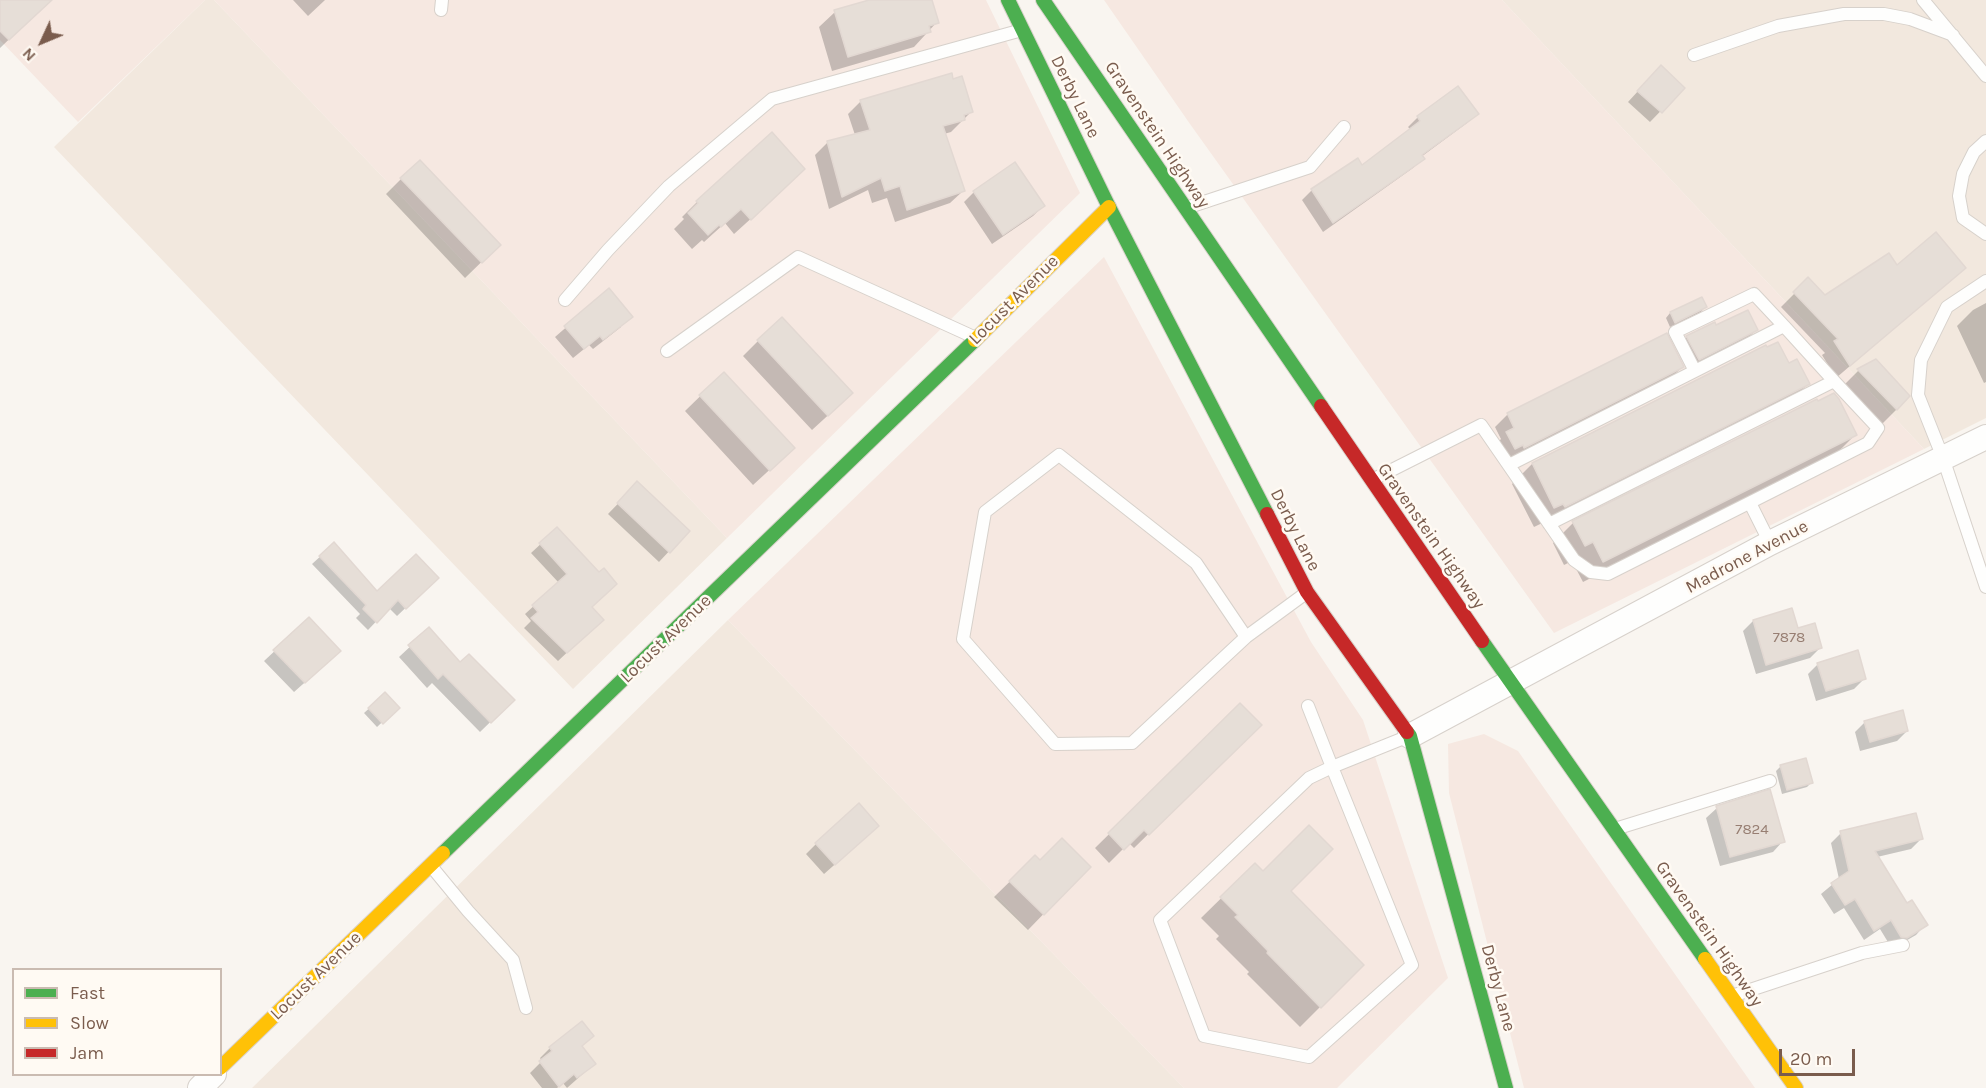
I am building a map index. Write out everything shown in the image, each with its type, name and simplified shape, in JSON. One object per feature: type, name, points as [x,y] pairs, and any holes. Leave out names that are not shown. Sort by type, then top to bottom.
[{"type":"street","name":"Derby Lane","points":[[1008,0],[1109,207],[1307,592],[1410,736],[1506,1088]]},
{"type":"street","name":"Gravenstein Highway","points":[[1043,0],[1511,683],[1796,1088]]},
{"type":"street","name":"Locust Avenue","points":[[222,1066],[977,338],[1109,207]]},
{"type":"street","name":"Madrone Avenue","points":[[1410,736],[1770,543],[1986,437]]},
{"type":"street","points":[[200,1088],[212,1076]]},
{"type":"lane","points":[[1923,0],[1986,76]]},
{"type":"lane","points":[[1694,55],[1778,26],[1844,14],[1884,14],[1910,19],[1953,35]]},
{"type":"lane","points":[[565,300],[608,250],[669,186],[772,99],[1023,30]]},
{"type":"lane","points":[[1185,208],[1310,167],[1344,127]]},
{"type":"lane","points":[[1986,141],[1974,152],[1963,174],[1959,196],[1963,218],[1986,234]]},
{"type":"lane","points":[[668,351],[798,257],[977,338]]},
{"type":"lane","points":[[1986,281],[1947,307],[1922,360],[1918,395],[1943,458],[1986,587]]},
{"type":"lane","points":[[1371,480],[1481,425],[1574,560],[1591,572],[1608,574],[1868,443],[1878,428],[1754,294],[1675,332],[1695,371]]},
{"type":"lane","points":[[1509,465],[1784,326]]},
{"type":"lane","points":[[1549,524],[1834,381]]},
{"type":"lane","points":[[1246,637],[1196,563],[1059,455],[985,512],[963,639],[1055,744],[1132,743],[1246,637],[1307,592]]},
{"type":"lane","points":[[1750,503],[1770,543]]},
{"type":"lane","points":[[1308,706],[1332,767],[1412,965],[1309,1057],[1204,1036],[1160,920],[1309,778],[1332,767],[1410,736]]},
{"type":"lane","points":[[1614,830],[1770,781]]},
{"type":"lane","points":[[431,866],[513,960],[526,1008]]},
{"type":"lane","points":[[1731,997],[1862,953],[1903,945]]},
{"type":"shaded area","points":[[0,0],[205,0],[78,122],[0,40]]},
{"type":"shaded area","points":[[205,0],[214,0],[727,538],[573,689],[54,147]]},
{"type":"shaded area","points":[[214,0],[986,0],[1080,193],[727,538]]},
{"type":"shaded area","points":[[1104,0],[1502,0],[1924,449],[1554,633]]},
{"type":"shaded area","points":[[1502,0],[1986,0],[1986,418],[1924,449]]},
{"type":"shaded area","points":[[1104,257],[1311,642],[1363,720],[1448,978],[1337,1088],[1184,1088],[728,620]]},
{"type":"shaded area","points":[[728,620],[1184,1088],[252,1088]]},
{"type":"shaded area","points":[[1484,734],[1518,751],[1755,1088],[1524,1088],[1449,793],[1448,744]]},
{"type":"building","points":[[0,0],[52,0],[9,40],[0,31]]},
{"type":"building","points":[[869,0],[932,0],[939,23],[929,26],[931,32],[848,57],[834,10]]},
{"type":"building","points":[[1661,65],[1685,88],[1662,113],[1637,91]]},
{"type":"building","points":[[952,73],[953,79],[962,76],[973,112],[964,115],[965,120],[943,126],[965,191],[907,210],[900,186],[885,191],[881,178],[842,197],[827,141],[870,130],[860,100]]},
{"type":"building","points":[[1458,86],[1479,114],[1422,155],[1425,159],[1333,223],[1311,189],[1358,158],[1362,165],[1420,121],[1417,116]]},
{"type":"building","points":[[772,132],[805,169],[751,220],[741,209],[708,235],[688,213],[698,203],[696,201]]},
{"type":"building","points":[[420,160],[501,245],[482,263],[400,178]]},
{"type":"building","points":[[1015,162],[1045,206],[1003,235],[973,191]]},
{"type":"building","points":[[1936,232],[1966,268],[1850,366],[1834,341],[1838,339],[1793,292],[1808,277],[1825,295],[1889,253],[1897,265]]},
{"type":"building","points":[[609,288],[633,317],[603,340],[600,336],[584,349],[564,326]]},
{"type":"building","points":[[1702,297],[1707,307],[1675,323],[1670,312]]},
{"type":"building","points":[[1748,310],[1758,330],[1699,360],[1686,336]]},
{"type":"building","points":[[782,317],[853,393],[828,416],[757,340]]},
{"type":"building","points":[[1667,333],[1684,367],[1524,448],[1523,445],[1515,449],[1506,432],[1514,428],[1507,413]]},
{"type":"building","points":[[1778,342],[1789,363],[1797,359],[1810,384],[1565,507],[1563,504],[1554,508],[1532,463],[1766,345],[1767,347]]},
{"type":"building","points":[[1876,359],[1910,396],[1897,410],[1857,369]]},
{"type":"building","points":[[724,372],[795,448],[770,471],[699,395]]},
{"type":"building","points":[[1834,393],[1857,435],[1603,562],[1593,542],[1585,546],[1572,521],[1817,399],[1818,401]]},
{"type":"building","points":[[637,481],[690,531],[670,553],[617,503]]},
{"type":"building","points":[[557,527],[599,572],[604,568],[617,584],[592,607],[604,620],[567,653],[531,618],[538,612],[532,605],[567,574],[539,543]]},
{"type":"building","points":[[334,542],[377,591],[416,554],[439,578],[406,609],[398,600],[377,623],[363,609],[366,605],[319,556]]},
{"type":"building","points":[[1792,608],[1798,628],[1815,623],[1822,648],[1766,665],[1753,620]]},
{"type":"building","points":[[309,617],[341,651],[305,683],[273,650]]},
{"type":"building","points":[[429,627],[460,662],[469,654],[515,700],[491,723],[443,674],[438,679],[408,645]]},
{"type":"building","points":[[1858,650],[1866,679],[1826,691],[1817,663]]},
{"type":"building","points":[[385,692],[400,708],[383,724],[368,708]]},
{"type":"building","points":[[1240,703],[1262,725],[1149,835],[1144,830],[1124,850],[1108,833]]},
{"type":"building","points":[[1903,710],[1908,731],[1870,742],[1864,721]]},
{"type":"building","points":[[1806,758],[1813,783],[1787,790],[1780,765]]},
{"type":"building","points":[[1770,789],[1785,842],[1730,857],[1716,806]]},
{"type":"building","points":[[859,803],[879,826],[835,865],[815,843]]},
{"type":"building","points":[[1916,813],[1923,839],[1875,851],[1907,903],[1912,900],[1928,925],[1907,938],[1901,937],[1891,920],[1874,931],[1855,899],[1845,905],[1831,883],[1849,871],[1840,831]]},
{"type":"building","points":[[1309,825],[1333,849],[1291,891],[1364,965],[1321,1008],[1267,953],[1268,951],[1235,917],[1238,915],[1220,897],[1255,863],[1263,871]]},
{"type":"building","points":[[1062,838],[1091,867],[1044,915],[1009,881],[1035,855],[1040,860]]},
{"type":"building","points":[[582,1021],[594,1036],[582,1046],[596,1064],[577,1078],[574,1074],[559,1087],[539,1061],[552,1051],[549,1047]]},
{"type":"traffic: fast","points":[[1008,0],[1109,207],[1267,514]]},
{"type":"traffic: fast","points":[[1043,0],[1321,406]]},
{"type":"traffic: fast","points":[[443,853],[975,340]]},
{"type":"traffic: fast","points":[[1482,641],[1705,959]]},
{"type":"traffic: fast","points":[[1407,732],[1410,736],[1506,1088]]},
{"type":"traffic: slow","points":[[975,340],[1109,207]]},
{"type":"traffic: slow","points":[[222,1066],[443,853]]},
{"type":"traffic: slow","points":[[1705,959],[1796,1088]]},
{"type":"traffic: jam","points":[[1321,406],[1482,641]]},
{"type":"traffic: jam","points":[[1267,514],[1307,592],[1407,732]]}]
